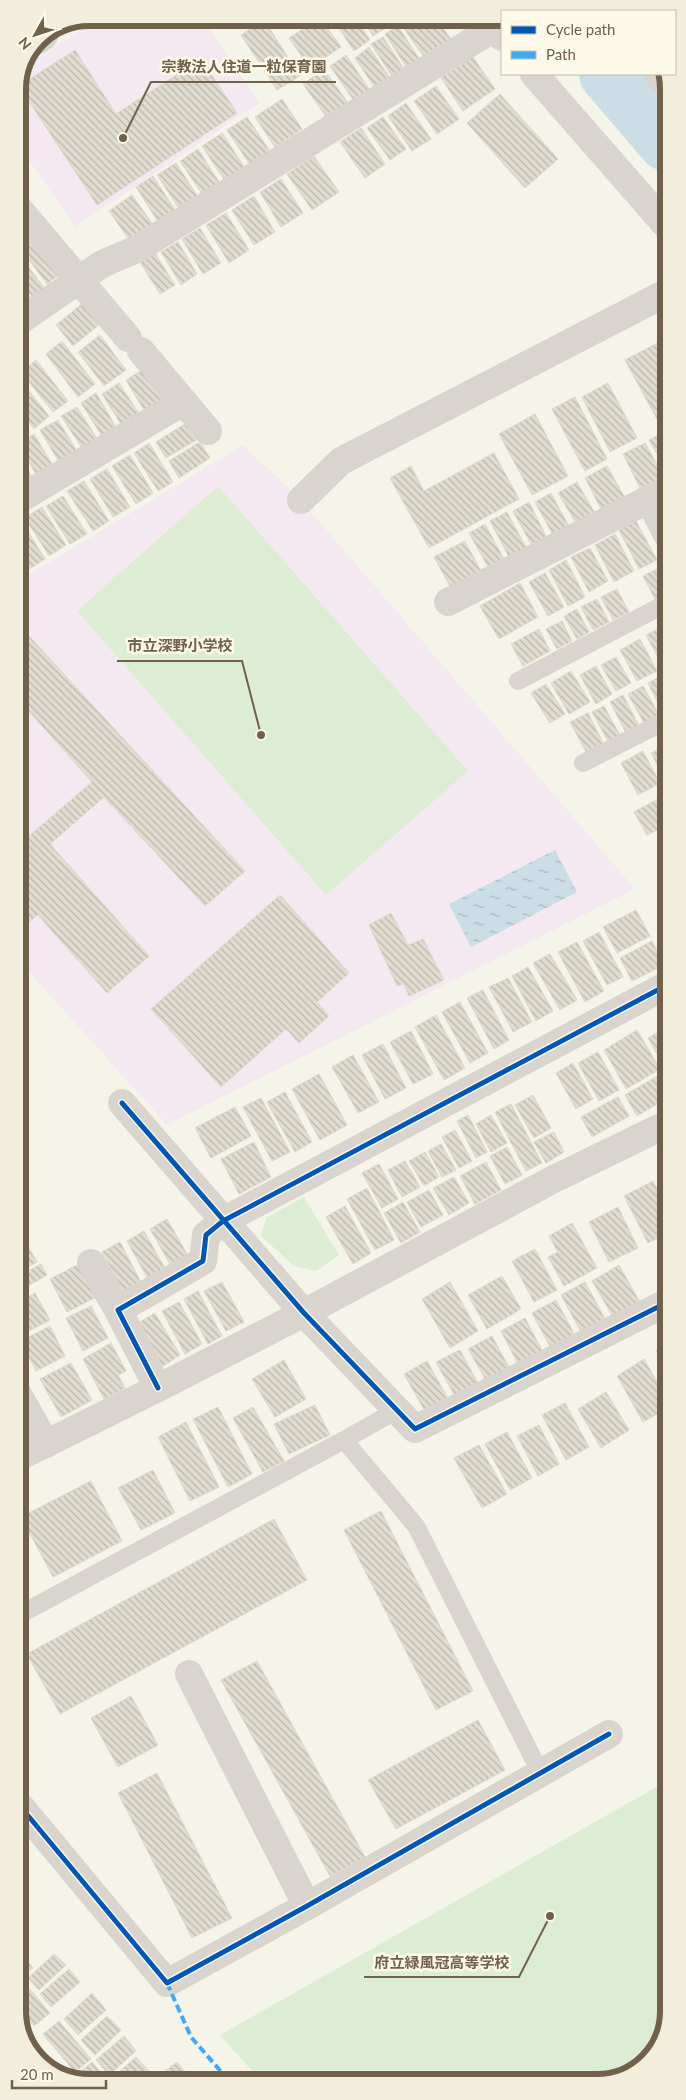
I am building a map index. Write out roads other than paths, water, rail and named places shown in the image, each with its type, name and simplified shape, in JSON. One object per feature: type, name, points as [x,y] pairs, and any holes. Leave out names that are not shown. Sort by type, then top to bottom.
[{"type":"street","points":[[26,317],[102,264],[137,249],[494,28]]},
{"type":"street","points":[[535,75],[660,218]]},
{"type":"street","points":[[26,217],[208,432]]},
{"type":"street","points":[[301,500],[342,461],[660,296]]},
{"type":"street","points":[[26,495],[183,402]]},
{"type":"street","points":[[448,602],[655,496]]},
{"type":"street","points":[[118,1310],[203,1261],[206,1235],[223,1221],[660,989]]},
{"type":"street","points":[[122,1103],[304,1312],[414,1429],[660,1306]]},
{"type":"street","points":[[26,1454],[158,1388],[552,1180],[660,1127]]},
{"type":"street","points":[[91,1263],[118,1310],[158,1388]]},
{"type":"street","points":[[26,1408],[46,1444]]},
{"type":"street","points":[[189,1674],[307,1906]]},
{"type":"street","points":[[26,1813],[167,1982],[307,1906],[609,1734]]},
{"type":"lane","points":[[655,496],[660,516]]},
{"type":"lane","points":[[518,681],[660,607]]},
{"type":"lane","points":[[583,763],[660,724]]},
{"type":"lane","points":[[26,1611],[397,1410]]},
{"type":"lane","points":[[344,1440],[416,1526],[540,1772]]},
{"type":"water","points":[[555,850],[577,892],[471,947],[449,904]]},
{"type":"waterway","points":[[608,75],[660,136]]},
{"type":"place","name":"宗教法人住道一粒保育園","points":[[123,138]]},
{"type":"place","name":"市立深野小学校","points":[[261,735]]},
{"type":"place","name":"府立緑風冠高等学校","points":[[550,1916]]}]
